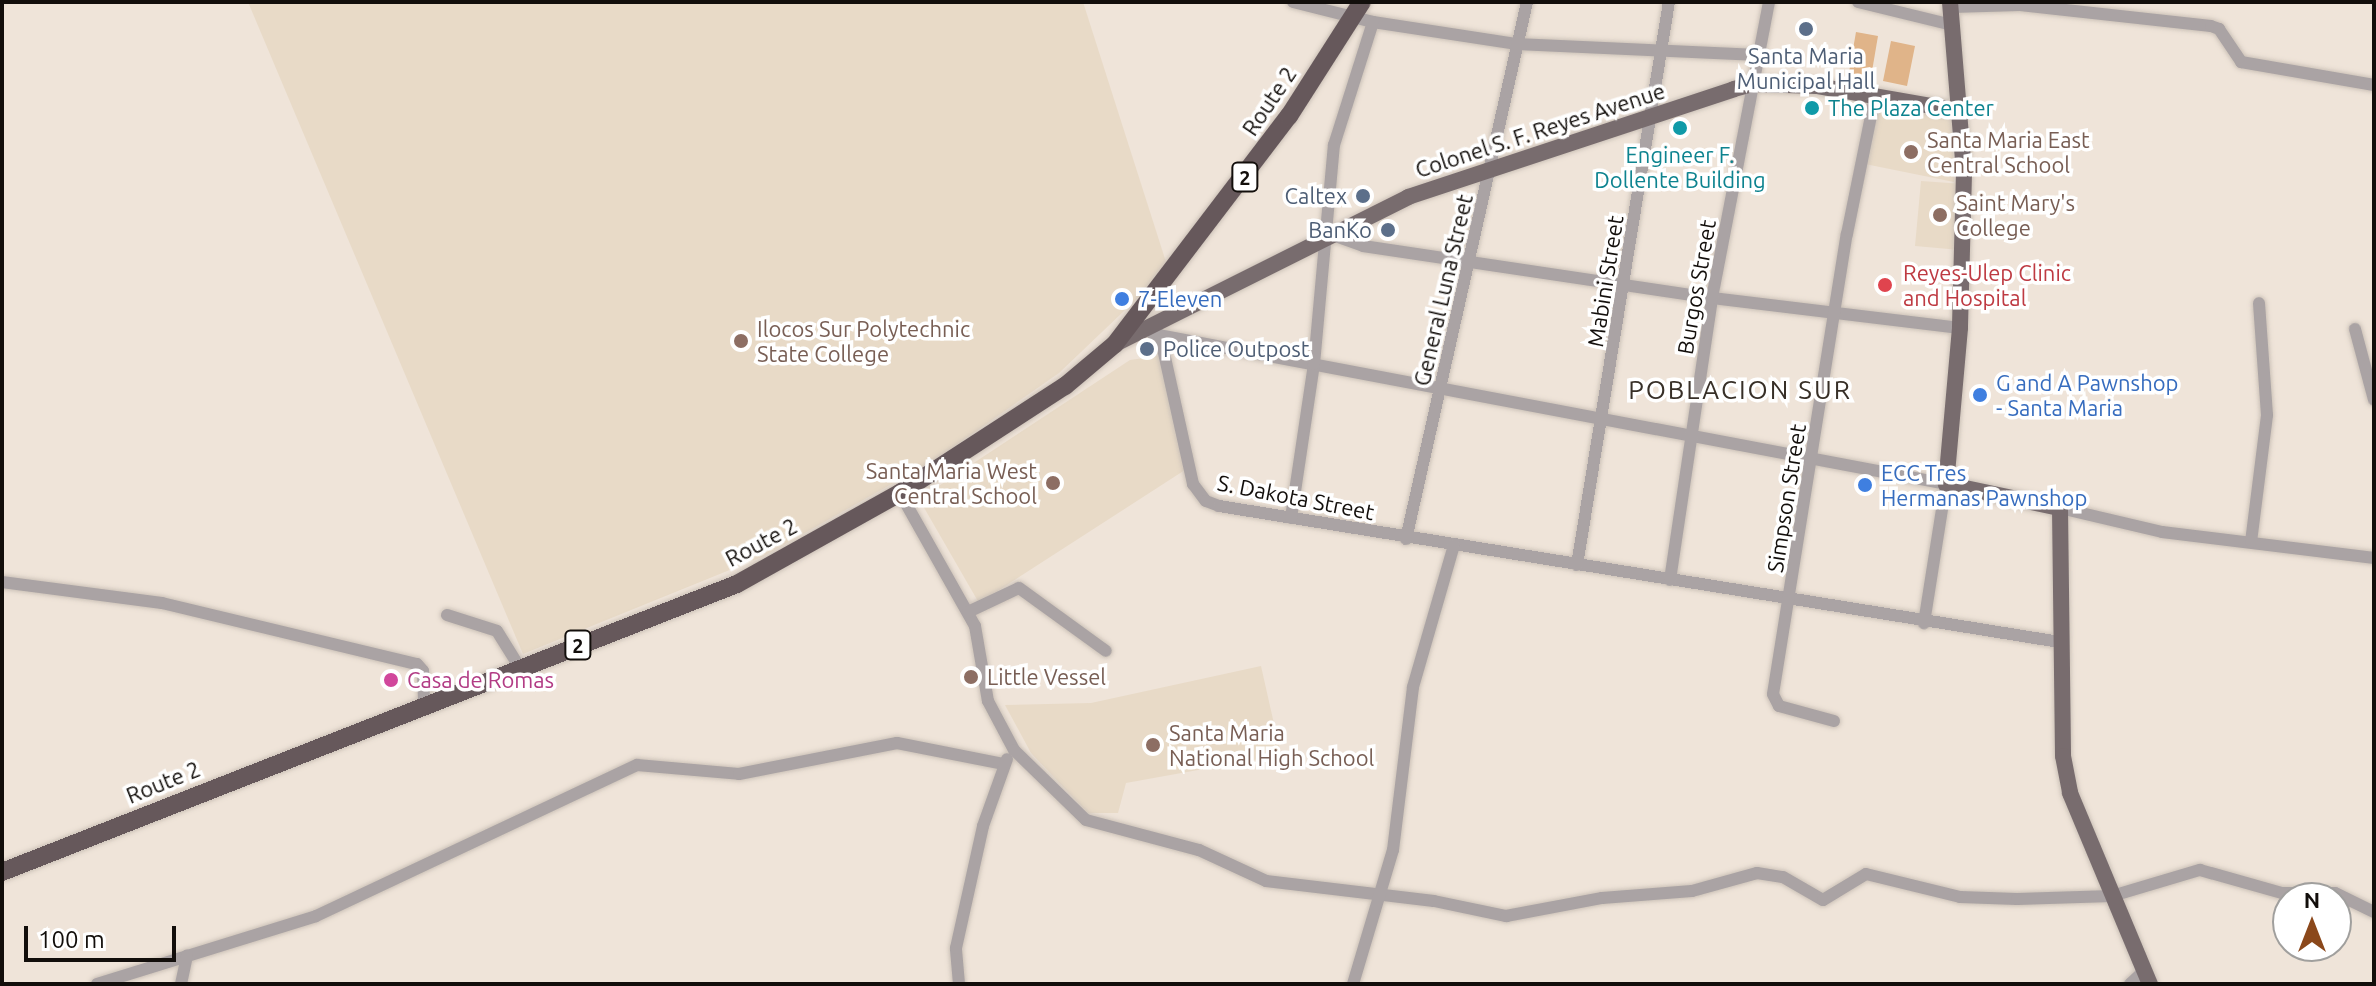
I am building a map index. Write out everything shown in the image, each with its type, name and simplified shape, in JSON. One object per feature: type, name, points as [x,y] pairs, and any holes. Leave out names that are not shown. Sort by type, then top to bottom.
[{"type":"highway","name":"Route 2","points":[[2,872],[737,584],[900,493],[1065,386],[1115,344],[1213,221],[1358,8]]},
{"type":"main road","points":[[1950,4],[1964,173],[1960,328],[1946,484],[2060,508],[2060,727],[2070,793],[2147,977]]},
{"type":"main road","name":"Colonel S. F. Reyes Avenue","points":[[1115,344],[1408,197],[1493,165],[1753,84],[1817,86],[1960,111]]},
{"type":"street","points":[[1293,2],[1358,8],[1373,22],[1517,44],[1758,55]]},
{"type":"street","name":"General Luna Street","points":[[1406,539],[1472,260],[1527,2]]},
{"type":"street","name":"Mabini Street","points":[[1577,565],[1625,282],[1658,52],[1669,2]]},
{"type":"street","name":"Burgos Street","points":[[1670,580],[1712,298],[1769,2]]},
{"type":"street","points":[[1858,2],[1952,25]]},
{"type":"street","points":[[1950,4],[2020,5],[2211,26],[2219,29],[2241,62],[2374,85]]},
{"type":"street","points":[[1291,518],[1330,236],[1334,145],[1373,22]]},
{"type":"street","name":"Simpson Street","points":[[1834,721],[1774,702],[1835,313],[1875,96]]},
{"type":"street","points":[[1330,236],[1363,246],[1625,282],[1712,298],[1960,328]]},
{"type":"street","points":[[2251,542],[2267,415],[2259,303]]},
{"type":"street","points":[[2355,329],[2374,400]]},
{"type":"street","points":[[1142,332],[1692,439],[1946,484],[1924,623]]},
{"type":"street","name":"S. Dakota Street","points":[[1160,335],[1199,495],[1219,506],[1924,623],[2060,642]]},
{"type":"street","points":[[900,493],[968,612],[988,701],[1014,750],[1086,820],[1199,850],[1266,881],[1506,916],[1602,898],[1692,891],[1757,873],[1783,877],[1823,900],[1857,877],[1873,874],[1973,898],[2112,896],[2200,870],[2282,893],[2335,893],[2374,912]]},
{"type":"street","points":[[2060,508],[2123,525],[2374,558]]},
{"type":"street","points":[[1353,984],[1393,850],[1413,687],[1454,545]]},
{"type":"street","points":[[2,582],[162,603],[417,664],[423,671],[424,705]]},
{"type":"street","points":[[968,612],[1019,588],[1106,651]]},
{"type":"street","points":[[447,615],[497,631],[520,668]]},
{"type":"street","points":[[97,984],[316,916],[637,765],[739,774],[897,743],[1003,764]]},
{"type":"street","points":[[959,984],[956,948],[1003,764],[1014,750]]},
{"type":"street","points":[[181,984],[187,956]]},
{"type":"street","points":[[2130,984],[2147,977]]},
{"type":"shaded area","name":"Ilocos Sur Polytechnic State College","points":[[248,2],[1083,2],[1166,262],[1146,290],[1059,373],[936,459],[764,556],[523,654]]},
{"type":"shaded area","points":[[1856,32],[1878,36],[1870,83],[1848,78]]},
{"type":"shaded area","points":[[1891,41],[1915,46],[1907,86],[1883,81]]},
{"type":"shaded area","name":"Santa Maria East Central School","points":[[1879,105],[1952,118],[1954,182],[1865,164]]},
{"type":"shaded area","name":"Saint Mary's College","points":[[1921,181],[1963,184],[1960,250],[1915,246]]},
{"type":"shaded area","name":"Santa Maria West Central School","points":[[1165,355],[1188,468],[979,603],[919,499],[1130,360]]},
{"type":"shaded area","name":"Santa Maria National High School","points":[[1261,666],[1281,755],[1126,783],[1118,813],[1088,813],[1031,753],[1005,705],[1091,703]]},
{"type":"place","name":"Santa Maria Municipal Hall","points":[[1806,29]]},
{"type":"place","name":"The Plaza Center","points":[[1812,108]]},
{"type":"place","name":"Engineer F. Dollente Building","points":[[1680,128]]},
{"type":"place","name":"Santa Maria East Central School","points":[[1911,152]]},
{"type":"place","name":"Caltex","points":[[1363,196]]},
{"type":"place","name":"Saint Mary's College","points":[[1940,215]]},
{"type":"place","name":"BanKo","points":[[1388,230]]},
{"type":"place","name":"Reyes-Ulep Clinic and Hospital","points":[[1885,285]]},
{"type":"place","name":"7-Eleven","points":[[1122,299]]},
{"type":"place","name":"Ilocos Sur Polytechnic State College","points":[[741,341]]},
{"type":"place","name":"Police Outpost","points":[[1147,349]]},
{"type":"place","name":"G and A Pawnshop - Santa Maria","points":[[1980,395]]},
{"type":"place","name":"Santa Maria West Central School","points":[[1053,483]]},
{"type":"place","name":"ECC Tres Hermanas Pawnshop","points":[[1865,485]]},
{"type":"place","name":"Little Vessel","points":[[971,677]]},
{"type":"place","name":"Casa de Romas","points":[[391,680]]},
{"type":"place","name":"Santa Maria National High School","points":[[1153,745]]},
{"type":"district","name":"POBLACION SUR","points":[[1740,390]]}]
